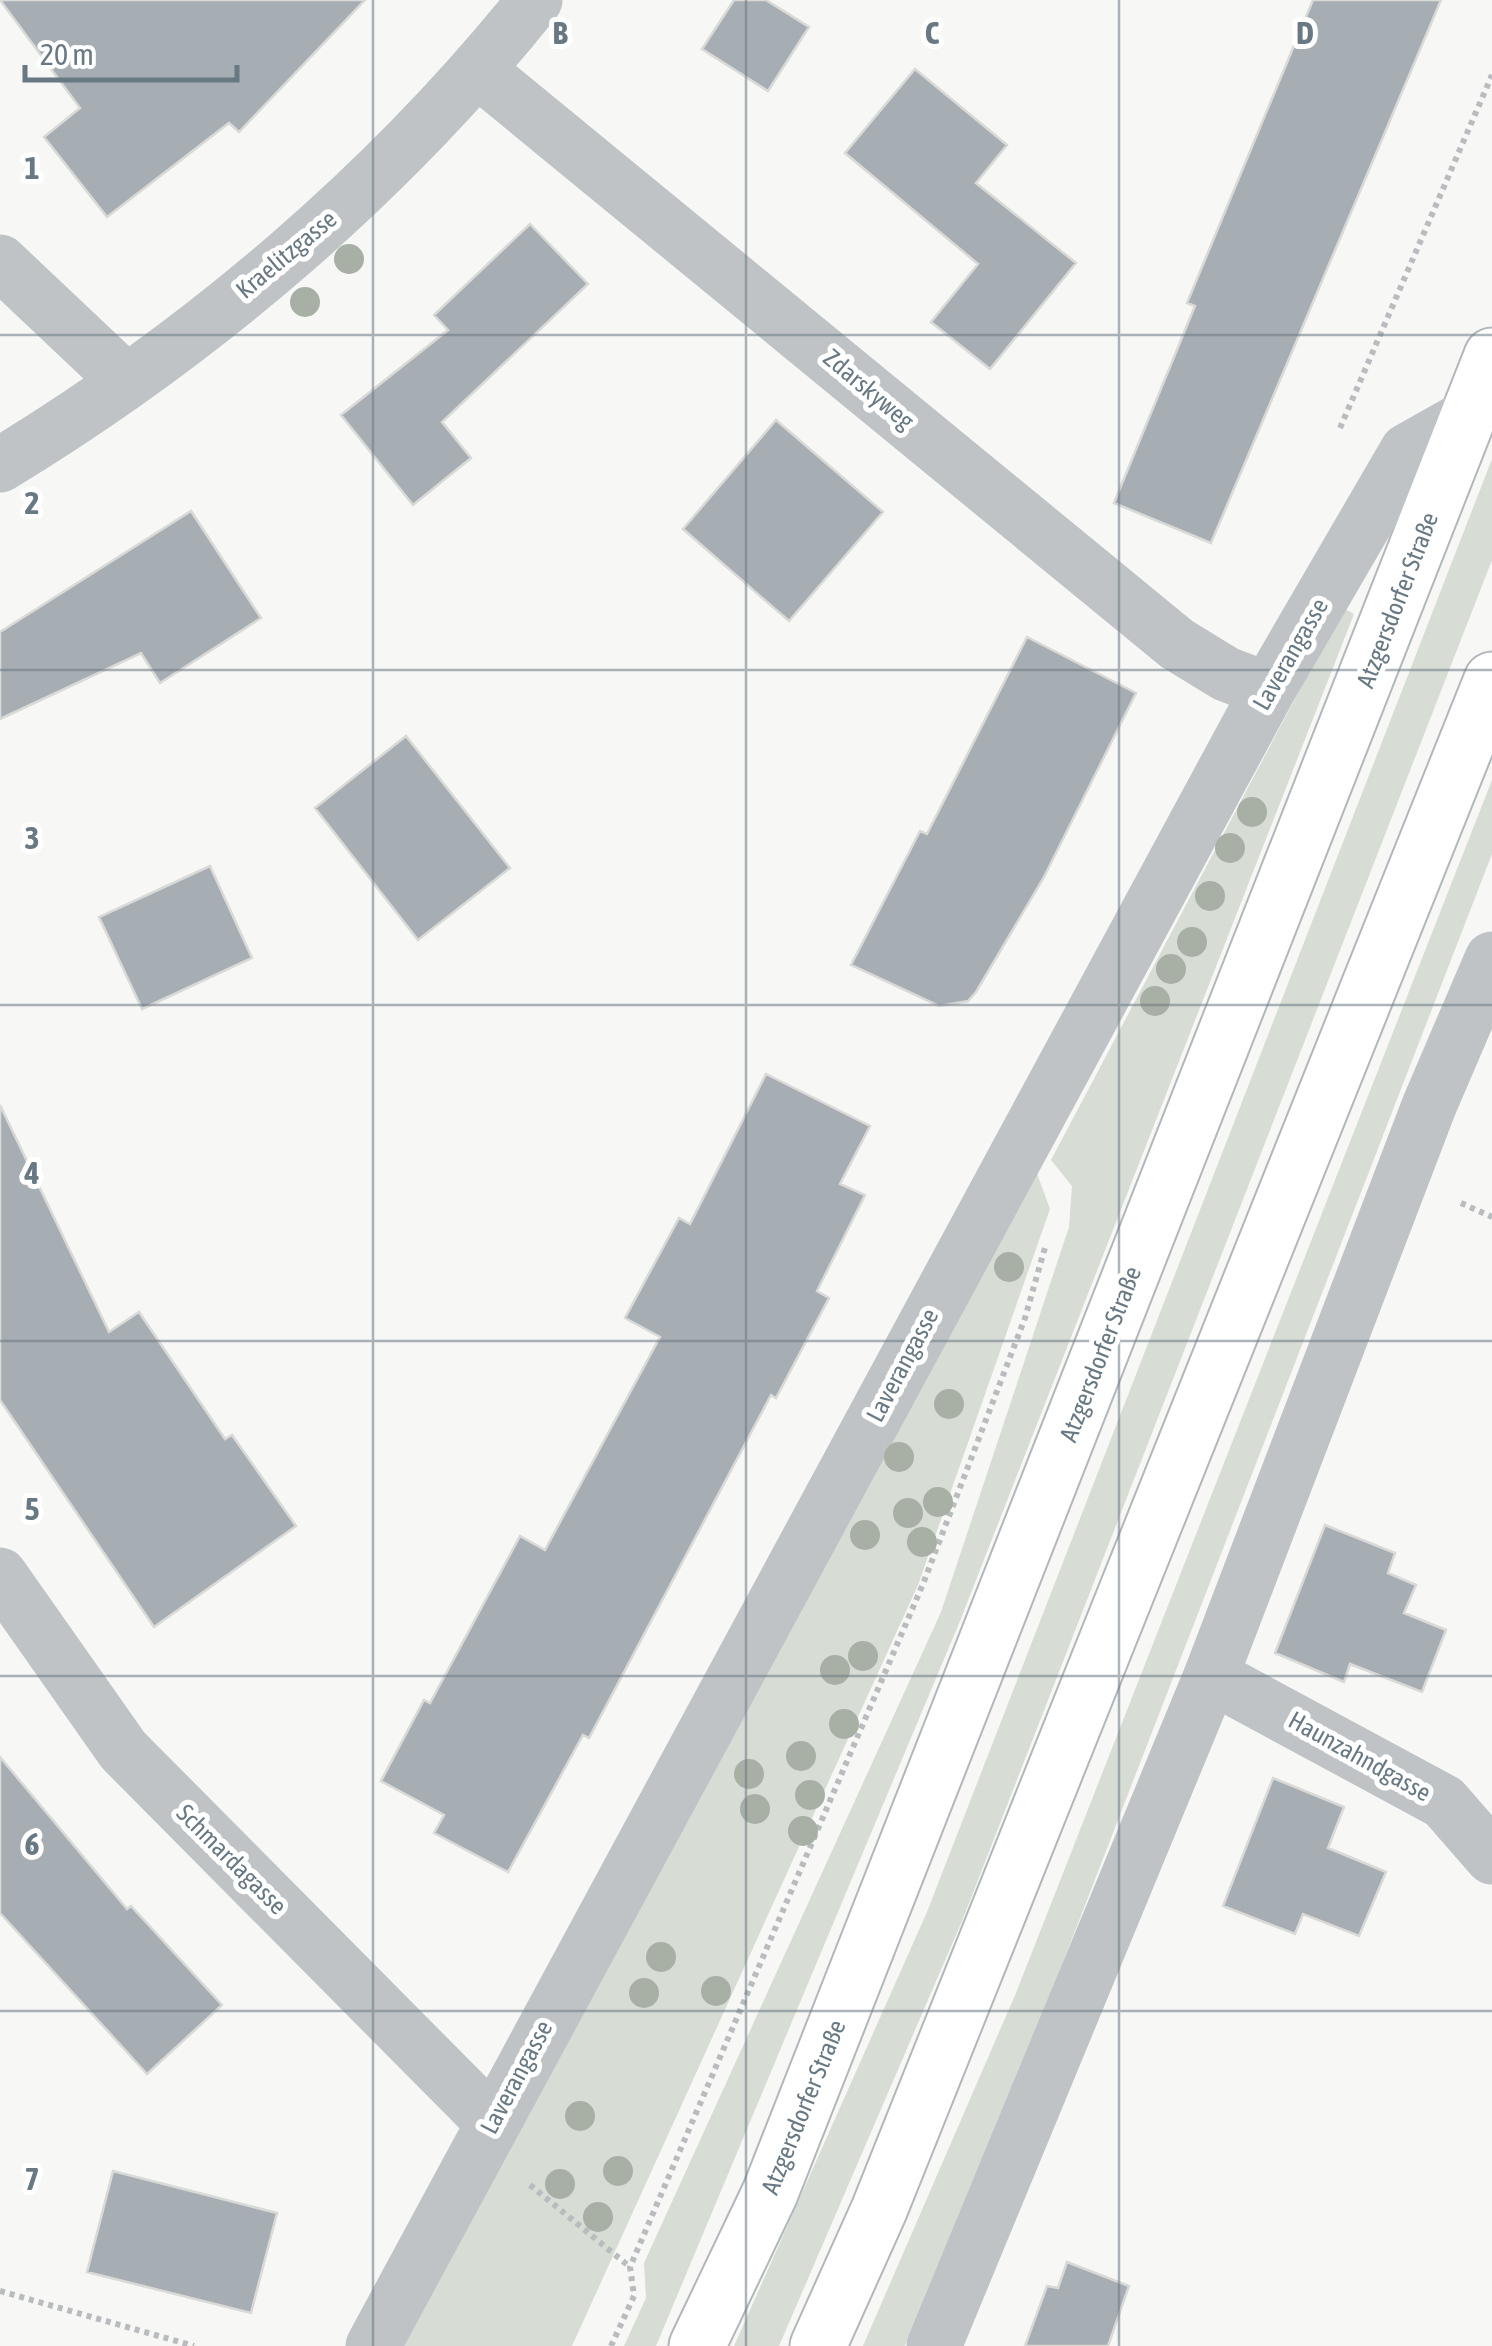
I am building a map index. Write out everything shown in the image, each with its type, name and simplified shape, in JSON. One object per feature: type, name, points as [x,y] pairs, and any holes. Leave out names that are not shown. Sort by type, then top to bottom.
[{"type":"main road","name":"Atzgersdorfer Straße","points":[[697,2346],[770,2192],[1492,356]]},
{"type":"main road","points":[[818,2346],[886,2192],[1492,680]]},
{"type":"street","name":"Kraelitzgasse","points":[[0,466],[210,317],[367,186],[479,70],[536,0]]},
{"type":"street","name":"Zdarskyweg","points":[[479,70],[1177,644],[1226,674],[1268,690]]},
{"type":"street","points":[[0,262],[125,380]]},
{"type":"street","name":"Laverangasse","points":[[373,2346],[1268,690],[1407,451],[1469,416]]},
{"type":"street","points":[[934,2346],[1212,1676],[1416,1141],[1492,959]]},
{"type":"street","name":"Schmardagasse","points":[[0,1575],[123,1750],[486,2132]]},
{"type":"street","name":"Haunzahndgasse","points":[[1212,1676],[1444,1802],[1492,1857]]},
{"type":"path","points":[[1336,439],[1492,75]]},
{"type":"path","points":[[611,2346],[634,2296],[630,2267],[922,1584],[1025,1318],[1050,1232]]},
{"type":"path","points":[[486,2132],[630,2267]]},
{"type":"path","points":[[0,2291],[194,2346]]},
{"type":"shaded area","points":[[1492,459],[1492,560],[962,1921],[779,2346],[734,2346],[927,1912]]},
{"type":"shaded area","points":[[1343,608],[1354,614],[960,1621],[656,2346],[624,2346],[646,2298],[644,2263],[941,1612],[1069,1227],[1072,1186],[1051,1160]]},
{"type":"shaded area","points":[[1492,780],[1492,854],[1046,2006],[905,2346],[863,2346],[1016,1993]]},
{"type":"shaded area","points":[[1028,1149],[1050,1209],[918,1585],[572,2346],[387,2346]]},
{"type":"building","points":[[0,0],[365,0],[239,132],[229,123],[107,217],[44,137],[80,108]]},
{"type":"building","points":[[734,0],[766,0],[809,27],[768,91],[702,49]]},
{"type":"building","points":[[1313,0],[1441,0],[1211,543],[1114,503],[1195,306],[1187,303]]},
{"type":"building","points":[[915,69],[1007,145],[976,183],[1076,263],[990,369],[931,322],[978,264],[845,153]]},
{"type":"building","points":[[530,224],[588,284],[442,422],[471,458],[413,505],[341,415],[448,330],[434,315]]},
{"type":"building","points":[[776,420],[883,512],[789,621],[683,529]]},
{"type":"building","points":[[191,511],[261,618],[160,683],[141,653],[0,719],[0,632]]},
{"type":"building","points":[[1027,637],[1136,693],[1044,877],[976,992],[968,1001],[939,1006],[851,965],[920,831],[927,834]]},
{"type":"building","points":[[406,736],[510,868],[418,940],[315,808]]},
{"type":"building","points":[[210,866],[252,958],[142,1009],[99,917]]},
{"type":"building","points":[[766,1074],[870,1126],[840,1184],[865,1195],[817,1291],[829,1298],[776,1398],[771,1395],[589,1738],[583,1735],[508,1872],[434,1833],[444,1815],[381,1781],[424,1700],[430,1703],[520,1536],[545,1550],[660,1337],[625,1318],[679,1218],[690,1224]]},
{"type":"building","points":[[0,1105],[109,1332],[139,1312],[225,1439],[232,1435],[296,1526],[154,1627],[0,1400]]},
{"type":"building","points":[[1325,1525],[1395,1553],[1388,1573],[1416,1585],[1404,1613],[1446,1630],[1422,1692],[1350,1664],[1344,1682],[1275,1653]]},
{"type":"building","points":[[0,1757],[127,1909],[131,1906],[222,2005],[147,2074],[0,1913]]},
{"type":"building","points":[[1273,1778],[1344,1807],[1328,1848],[1386,1872],[1359,1936],[1303,1914],[1295,1934],[1223,1906]]},
{"type":"building","points":[[113,2171],[277,2213],[251,2313],[87,2272]]},
{"type":"building","points":[[1067,2262],[1129,2286],[1108,2346],[1025,2346],[1047,2286],[1058,2288]]}]
